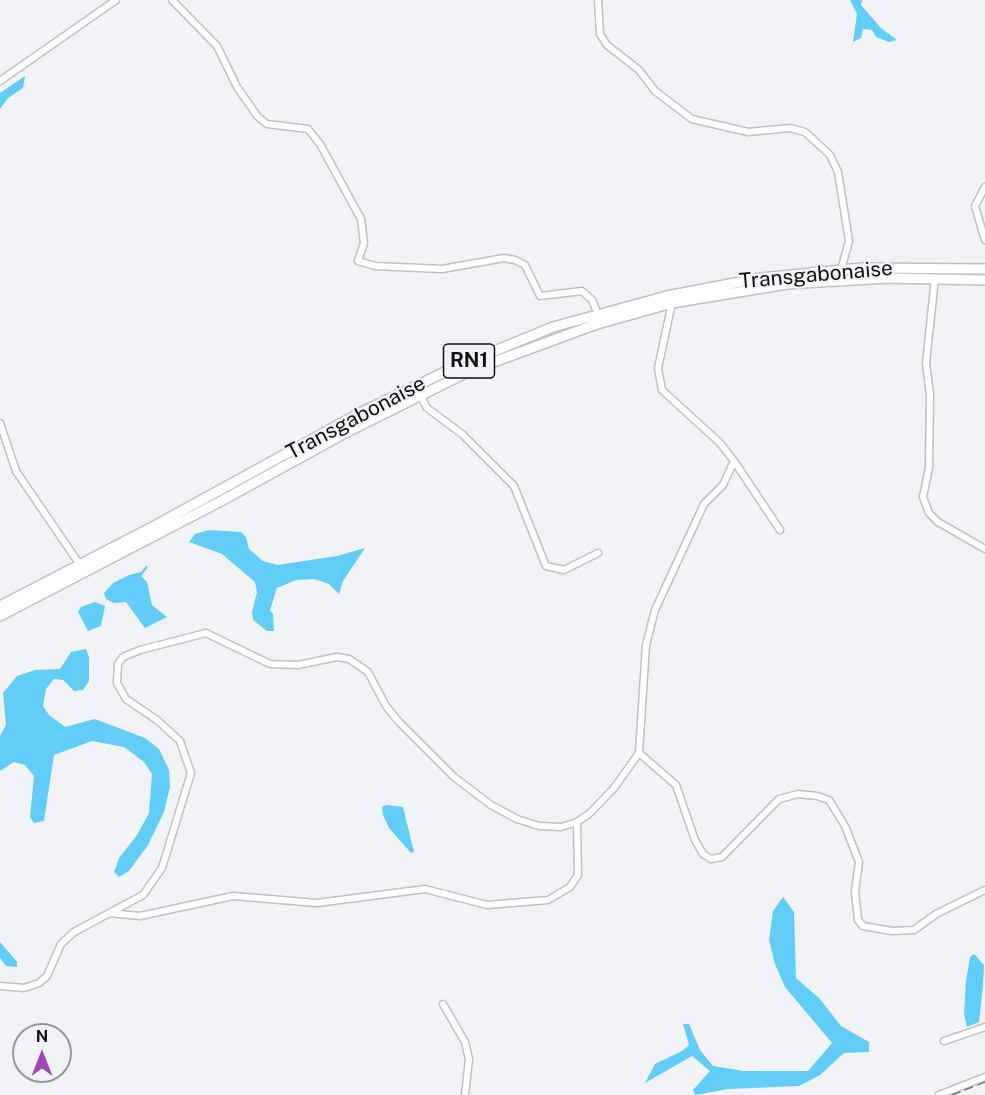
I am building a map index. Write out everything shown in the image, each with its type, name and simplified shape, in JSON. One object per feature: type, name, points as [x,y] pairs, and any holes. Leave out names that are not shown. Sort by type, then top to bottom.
[{"type":"highway","name":"Transgabonaise","points":[[0,616],[360,413],[516,341],[598,314],[707,287],[841,270],[985,269]]},
{"type":"highway","name":"Transgabonaise","points":[[0,606],[83,569],[420,395],[472,370],[539,344],[672,303],[788,284],[887,278],[985,280]]},
{"type":"street","points":[[101,0],[106,7]]},
{"type":"street","points":[[0,81],[116,0]]},
{"type":"street","points":[[172,0],[217,46],[237,87],[258,117],[267,124],[308,129],[320,144],[361,219],[364,243],[358,261],[375,266],[442,269],[504,258],[515,260],[525,265],[540,296],[547,297],[582,291],[592,300],[598,314]]},
{"type":"street","points":[[598,0],[600,34],[607,45],[639,70],[655,91],[692,119],[748,132],[790,128],[805,132],[830,155],[838,172],[849,242],[841,270]]},
{"type":"street","points":[[985,187],[975,206],[985,240]]},
{"type":"street","points":[[935,278],[926,363],[930,395],[929,468],[923,497],[929,513],[938,522],[985,549]]},
{"type":"street","points":[[672,303],[658,368],[662,390],[720,443],[734,460],[780,530]]},
{"type":"street","points":[[420,395],[427,408],[462,435],[514,486],[546,566],[564,570],[598,553]]},
{"type":"street","points":[[0,423],[16,471],[83,569]]},
{"type":"street","points":[[0,986],[24,988],[39,983],[47,976],[61,944],[74,932],[142,895],[162,868],[191,773],[180,741],[157,720],[126,699],[117,683],[118,664],[123,657],[140,650],[206,633],[270,664],[298,665],[337,657],[349,659],[368,672],[386,706],[406,730],[453,777],[491,805],[517,819],[539,826],[561,827],[577,822],[614,788],[639,753],[646,645],[655,610],[704,504],[723,485],[734,460]]},
{"type":"street","points":[[639,753],[676,785],[695,840],[703,854],[711,859],[722,857],[779,799],[798,794],[828,800],[845,826],[859,862],[855,891],[858,920],[863,926],[891,931],[914,930],[936,914],[985,890]]},
{"type":"street","points":[[109,913],[140,916],[233,896],[317,903],[426,889],[487,905],[548,900],[570,887],[578,875],[577,822]]},
{"type":"street","points":[[443,1004],[465,1042],[469,1059],[465,1095]]},
{"type":"street","points":[[944,1041],[985,1027]]},
{"type":"street","points":[[939,1095],[985,1077]]},
{"type":"water","points":[[850,0],[862,0],[861,5],[881,28],[897,40],[889,42],[876,37],[872,30],[863,29],[861,38],[853,42],[857,14]]},
{"type":"water","points":[[25,76],[23,88],[8,98],[0,109],[0,93]]},
{"type":"water","points":[[209,530],[241,532],[246,537],[249,549],[263,561],[278,565],[337,556],[365,548],[343,581],[339,594],[329,584],[314,579],[296,580],[277,588],[270,610],[273,614],[274,631],[267,631],[253,620],[252,612],[257,592],[255,582],[222,554],[189,542],[195,534]]},
{"type":"water","points":[[146,566],[148,567],[141,576],[147,582],[152,605],[167,617],[145,628],[126,602],[114,603],[106,599],[104,593],[113,583],[141,572]]},
{"type":"water","points":[[95,602],[105,606],[101,626],[88,631],[78,612],[81,607]]},
{"type":"water","points":[[86,649],[89,657],[89,681],[83,690],[74,691],[63,680],[54,679],[46,689],[43,706],[49,715],[65,727],[95,719],[145,738],[159,749],[169,770],[170,787],[164,812],[148,845],[129,871],[119,877],[114,872],[119,858],[137,835],[149,813],[152,774],[144,762],[124,747],[92,741],[54,755],[44,821],[34,823],[30,817],[34,776],[25,765],[14,762],[0,771],[0,736],[6,725],[3,693],[17,676],[35,670],[60,669],[71,652]]},
{"type":"water","points":[[386,805],[403,807],[414,852],[411,853],[389,828],[383,815],[382,807]]},
{"type":"water","points":[[783,897],[794,912],[796,978],[820,999],[841,1026],[869,1042],[869,1052],[844,1053],[820,1075],[799,1086],[729,1089],[695,1095],[693,1090],[710,1071],[692,1056],[645,1083],[655,1064],[682,1051],[689,1045],[683,1024],[689,1024],[700,1050],[713,1066],[744,1071],[808,1071],[832,1043],[785,987],[775,964],[769,940],[773,911]]},
{"type":"water","points":[[0,942],[17,962],[17,967],[6,966],[0,958]]},
{"type":"water","points":[[974,954],[984,965],[983,986],[979,1022],[967,1027],[964,1014],[966,981],[970,957]]},
{"type":"railway","points":[[952,1095],[985,1082]]}]
